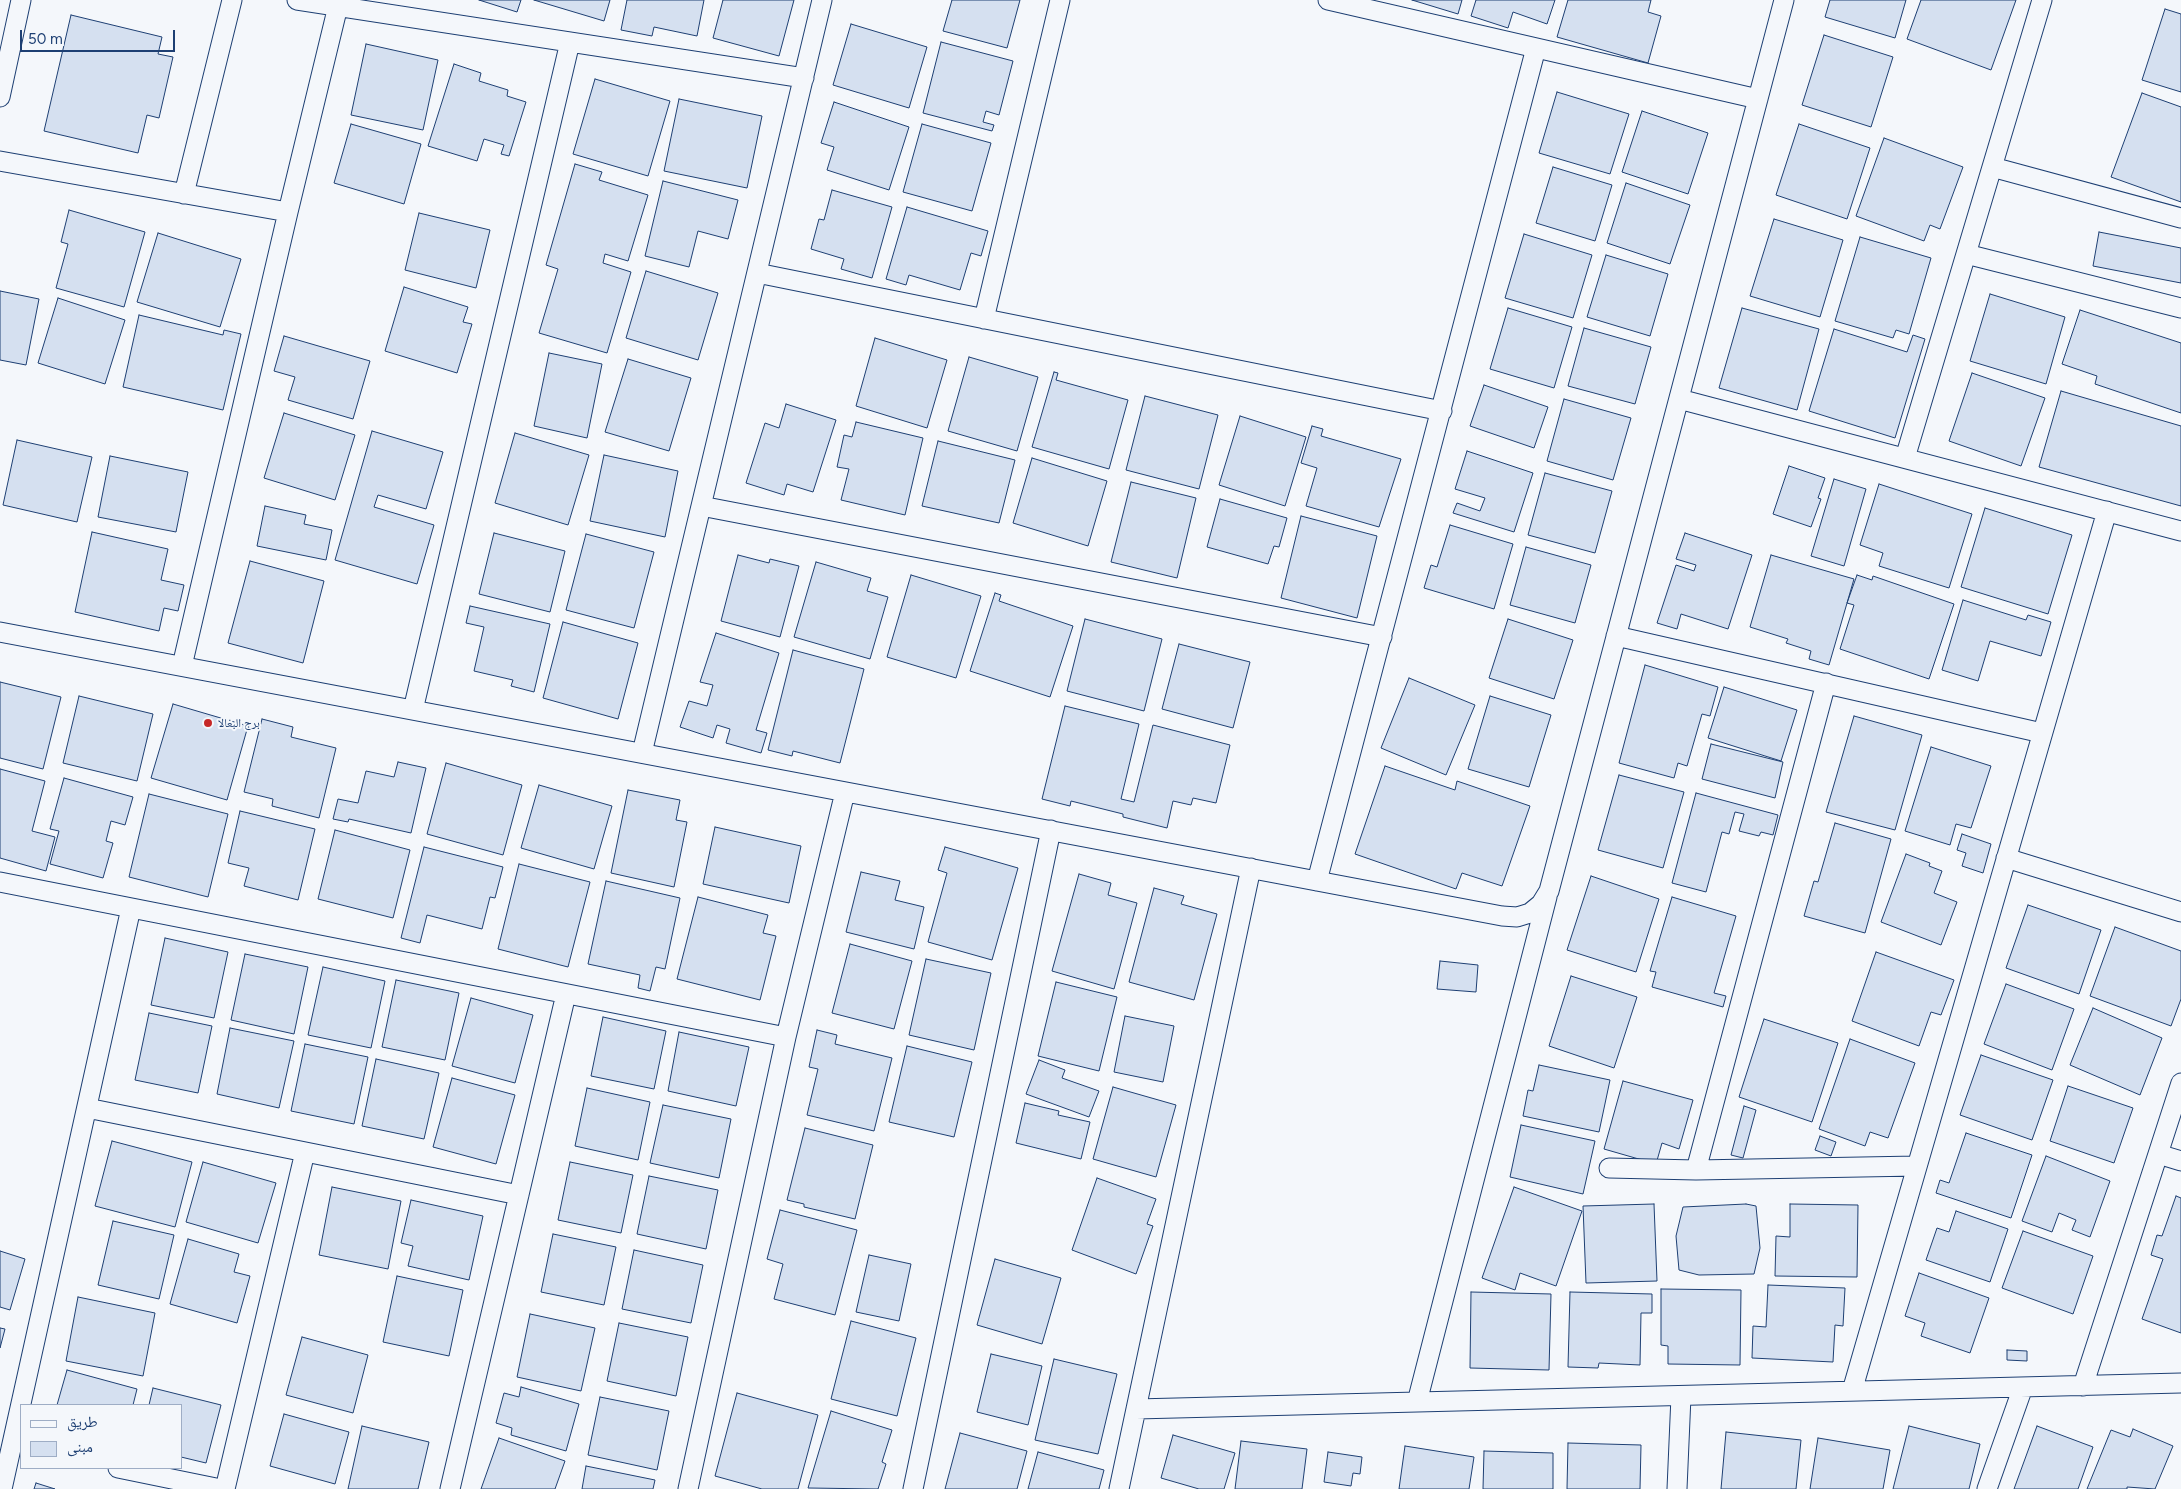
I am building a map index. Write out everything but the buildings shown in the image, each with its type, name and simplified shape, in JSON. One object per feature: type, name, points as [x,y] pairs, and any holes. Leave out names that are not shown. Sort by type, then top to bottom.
[{"type":"street","points":[[0,97],[21,0]]},
{"type":"street","points":[[184,194],[232,0]]},
{"type":"street","points":[[297,0],[804,78]]},
{"type":"street","points":[[642,753],[822,0]]},
{"type":"street","points":[[984,319],[1060,0]]},
{"type":"street","points":[[1328,0],[1758,99]]},
{"type":"street","points":[[1417,1402],[1549,891],[1784,0]]},
{"type":"street","points":[[1905,458],[2042,0]]},
{"type":"street","points":[[182,666],[338,6]]},
{"type":"street","points":[[413,710],[570,42]]},
{"type":"street","points":[[1317,881],[1536,48]]},
{"type":"street","points":[[0,162],[288,212]]},
{"type":"street","points":[[1992,167],[2181,218]]},
{"type":"street","points":[[1966,254],[2181,308]]},
{"type":"street","points":[[757,274],[1442,411]]},
{"type":"street","points":[[1679,399],[2181,531]]},
{"type":"street","points":[[701,506],[1382,637]]},
{"type":"street","points":[[1852,1391],[2107,511]]},
{"type":"street","points":[[0,632],[1502,916],[1517,917],[1530,913],[1541,904],[1549,891]]},
{"type":"street","points":[[1616,636],[2042,733]]},
{"type":"street","points":[[1696,1170],[1826,684]]},
{"type":"street","points":[[688,1489],[786,1037],[845,792]]},
{"type":"street","points":[[912,1489],[1052,830]]},
{"type":"street","points":[[2006,858],[2181,912]]},
{"type":"street","points":[[1119,1489],[1251,868]]},
{"type":"street","points":[[0,882],[786,1037]]},
{"type":"street","points":[[25,1404],[131,908]]},
{"type":"street","points":[[450,1489],[566,994]]},
{"type":"street","points":[[2083,1386],[2181,1083]]},
{"type":"street","points":[[87,1108],[519,1195]]},
{"type":"street","points":[[225,1489],[305,1152]]},
{"type":"street","points":[[2158,1154],[2181,1161]]},
{"type":"street","points":[[1609,1168],[1696,1170],[1917,1166]]},
{"type":"street","points":[[1136,1409],[2181,1383]]},
{"type":"street","points":[[1987,1489],[2023,1387]]},
{"type":"street","points":[[1677,1489],[1682,1396]]},
{"type":"street","points":[[2,1489],[16,1447],[20,1428]]},
{"type":"street","points":[[123,1469],[221,1489]]},
{"type":"place","name":"برج البغالا","points":[[208,723]]}]
